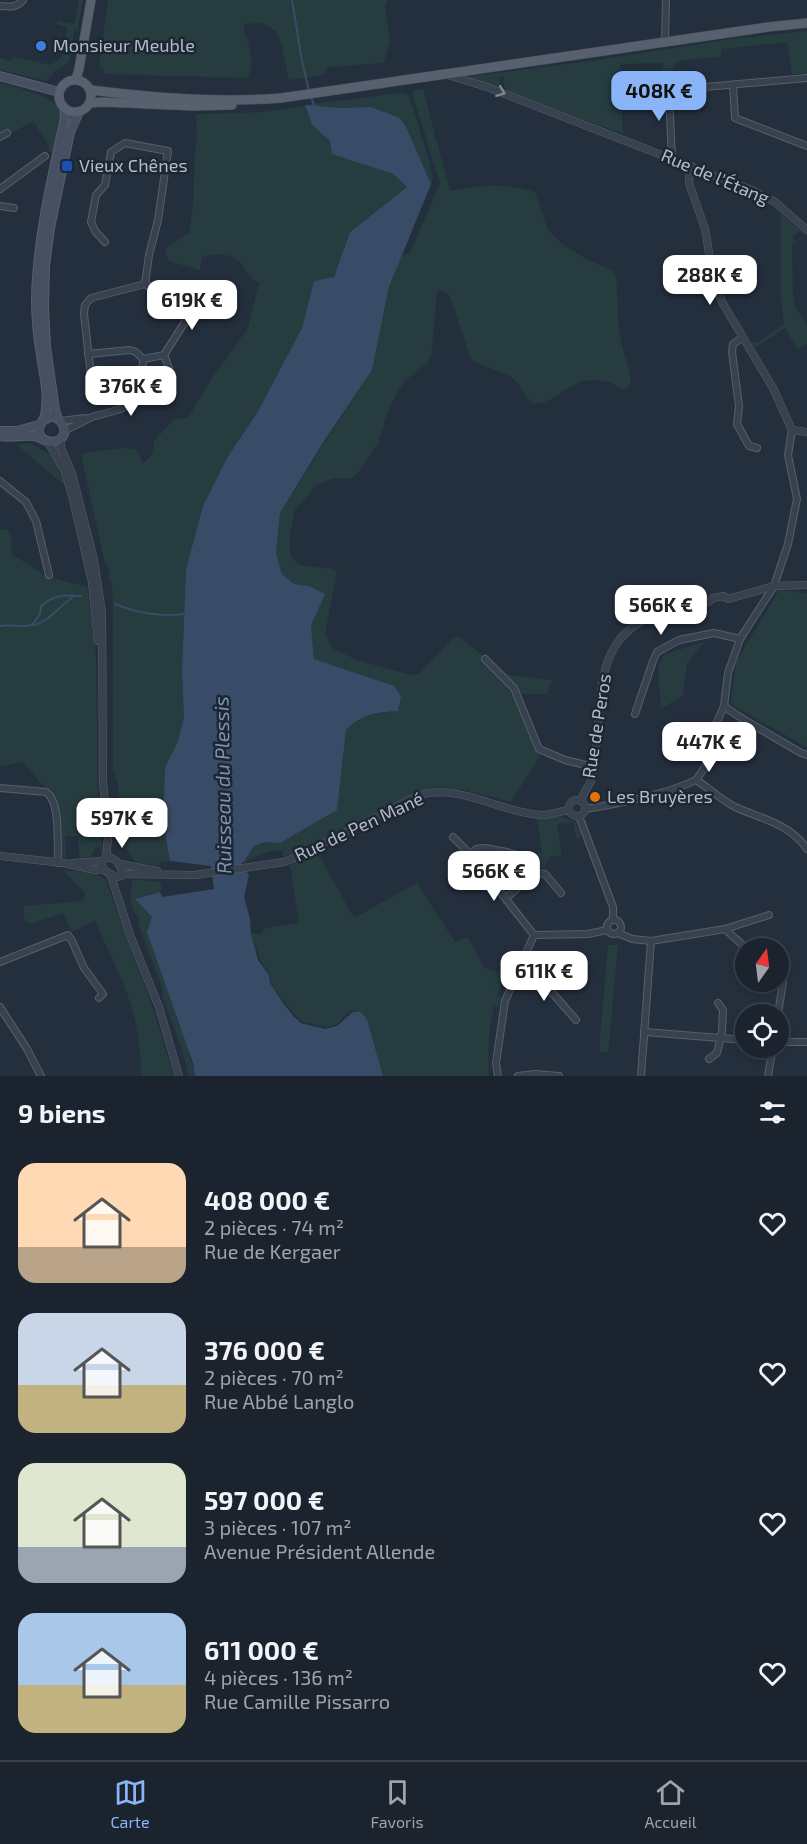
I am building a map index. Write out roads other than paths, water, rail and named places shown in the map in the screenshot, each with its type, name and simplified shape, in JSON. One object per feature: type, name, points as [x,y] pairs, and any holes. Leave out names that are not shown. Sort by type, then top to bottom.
[{"type":"main road","points":[[76,79],[91,0]]},
{"type":"main road","points":[[91,90],[180,99],[262,100],[807,23]]},
{"type":"main road","points":[[0,76],[59,92]]},
{"type":"main road","points":[[76,79],[87,84],[91,90],[90,103],[86,109],[79,112],[72,112],[64,107],[59,99],[62,86],[68,81],[76,79]]},
{"type":"main road","points":[[90,103],[213,106],[257,103],[262,100]]},
{"type":"main road","points":[[45,440],[38,431],[46,411],[46,391],[37,324],[37,264],[65,118],[64,107]]},
{"type":"main road","points":[[0,436],[32,436],[55,442],[63,434],[55,410],[46,347],[45,266],[50,228],[70,132],[79,112]]},
{"type":"main road","points":[[0,431],[17,431],[52,417],[60,420]]},
{"type":"street","points":[[0,6],[12,8],[23,0]]},
{"type":"street","points":[[665,43],[666,0]]},
{"type":"street","name":"Rue de l'Étang","points":[[445,75],[488,87],[754,191],[775,202],[807,230]]},
{"type":"street","points":[[672,158],[669,95],[671,90],[807,78]]},
{"type":"street","points":[[733,85],[735,118],[807,146]]},
{"type":"street","points":[[0,137],[7,133]]},
{"type":"street","points":[[105,242],[95,231],[91,222],[96,195],[105,185],[111,152],[125,143],[168,151],[158,220],[149,255],[145,284]]},
{"type":"street","points":[[0,189],[45,156]]},
{"type":"street","points":[[585,808],[639,798],[684,785],[696,780],[712,757],[710,738],[724,706],[728,673],[740,639],[774,586],[788,544],[798,498],[788,454],[792,430],[773,388],[722,302],[713,276],[705,229],[689,183],[690,166]]},
{"type":"street","points":[[0,206],[14,208]]},
{"type":"street","points":[[92,386],[84,314],[85,305],[90,298],[145,284],[190,312]]},
{"type":"street","points":[[143,359],[164,355],[200,298],[208,294]]},
{"type":"street","points":[[742,338],[734,344],[732,352],[739,406],[737,424],[749,446],[757,448]]},
{"type":"street","points":[[88,354],[130,350],[136,352],[143,359],[142,374],[147,383]]},
{"type":"street","points":[[60,420],[92,417],[121,409],[136,398],[147,383],[166,379],[169,368],[164,355]]},
{"type":"street","points":[[92,417],[63,434],[61,448],[72,473],[98,578],[102,613],[103,782],[108,838],[107,859],[103,869]]},
{"type":"street","points":[[792,430],[807,432]]},
{"type":"street","points":[[45,440],[53,449],[69,485],[87,557],[103,676]]},
{"type":"street","points":[[0,481],[26,502],[36,521],[49,575]]},
{"type":"street","name":"Rue de Peros","points":[[580,801],[591,780],[594,767],[602,679],[609,657],[626,632],[640,621],[658,613],[710,601],[713,598],[724,596],[728,599],[774,586],[807,585]]},
{"type":"street","points":[[635,714],[657,652],[678,640],[714,633],[740,639]]},
{"type":"street","points":[[484,659],[514,688],[539,749],[565,760],[594,767]]},
{"type":"street","points":[[724,706],[801,753],[807,754]]},
{"type":"street","points":[[696,780],[732,806],[773,821],[807,849]]},
{"type":"street","points":[[0,788],[46,792],[51,795],[55,801],[61,863]]},
{"type":"street","name":"Rue de Pen Mané","points":[[117,875],[195,875],[251,868],[294,858],[426,793],[450,793],[510,809],[544,815],[569,810]]},
{"type":"street","points":[[580,801],[585,808],[584,813],[579,816],[574,816],[569,810],[573,802],[580,801]]},
{"type":"street","points":[[579,816],[613,908],[613,920]]},
{"type":"street","points":[[453,837],[471,855],[534,935]]},
{"type":"street","points":[[471,855],[476,849],[484,848],[520,856],[535,873],[544,874],[561,893]]},
{"type":"street","points":[[0,856],[61,863],[95,870],[103,869],[117,875]]},
{"type":"street","points":[[61,863],[107,859],[120,864],[117,875],[117,897],[159,1007],[179,1076]]},
{"type":"street","name":"Rue de Pen Mané","points":[[120,864],[183,875]]},
{"type":"street","points":[[506,898],[535,873]]},
{"type":"street","points":[[534,935],[579,935],[607,930],[612,934],[618,933],[632,939],[651,941],[725,929],[769,915]]},
{"type":"street","points":[[607,930],[608,922],[618,921],[621,924],[618,933]]},
{"type":"street","points":[[725,929],[735,938]]},
{"type":"street","points":[[0,962],[68,935],[84,968],[103,994],[99,998]]},
{"type":"street","points":[[498,1076],[496,1063],[506,1001],[534,935]]},
{"type":"street","points":[[640,1076],[651,941]]},
{"type":"street","points":[[516,978],[541,980],[576,1020]]},
{"type":"street","points":[[709,1059],[717,1053],[720,1038],[723,1010],[718,1003]]},
{"type":"street","points":[[0,1007],[27,1048],[41,1076]]},
{"type":"street","points":[[644,1032],[735,1039]]},
{"type":"street","points":[[789,1042],[807,1042]]},
{"type":"street","points":[[768,1076],[771,1058]]},
{"type":"street","points":[[518,1076],[535,1074],[559,1076]]},
{"type":"water","points":[[305,105],[341,108],[371,107],[400,118],[431,184],[389,287],[372,370],[324,441],[280,513],[276,553],[282,574],[294,584],[309,586],[325,594],[311,626],[314,659],[394,686],[401,696],[398,711],[370,715],[357,721],[346,730],[337,810],[280,843],[265,842],[254,846],[241,863],[249,875],[244,897],[258,960],[269,975],[270,983],[283,1003],[301,1023],[325,1029],[337,1026],[353,1012],[360,1011],[367,1019],[383,1076],[195,1076],[193,1063],[147,932],[152,917],[135,899],[160,892],[162,897],[214,889],[211,866],[170,861],[163,822],[165,767],[178,741],[184,718],[182,670],[186,569],[203,506],[228,456],[257,413],[302,328],[314,281],[334,277],[350,232],[407,187],[393,174],[332,154],[330,141],[312,125]]},
{"type":"waterway","name":"Ruisseau du Plessis","points":[[292,0],[309,91]]},
{"type":"waterway","name":"Ruisseau du Plessis","points":[[311,97],[315,108]]},
{"type":"waterway","points":[[0,626],[32,625],[40,614],[41,606],[51,599],[81,596]]},
{"type":"waterway","points":[[32,625],[48,618],[73,597]]},
{"type":"waterway","points":[[115,604],[149,614],[185,614]]},
{"type":"place","name":"Monsieur Meuble","points":[[41,46]]},
{"type":"place","name":"Vieux Chênes","points":[[67,166]]},
{"type":"place","name":"Les Bruyères","points":[[595,797]]}]
